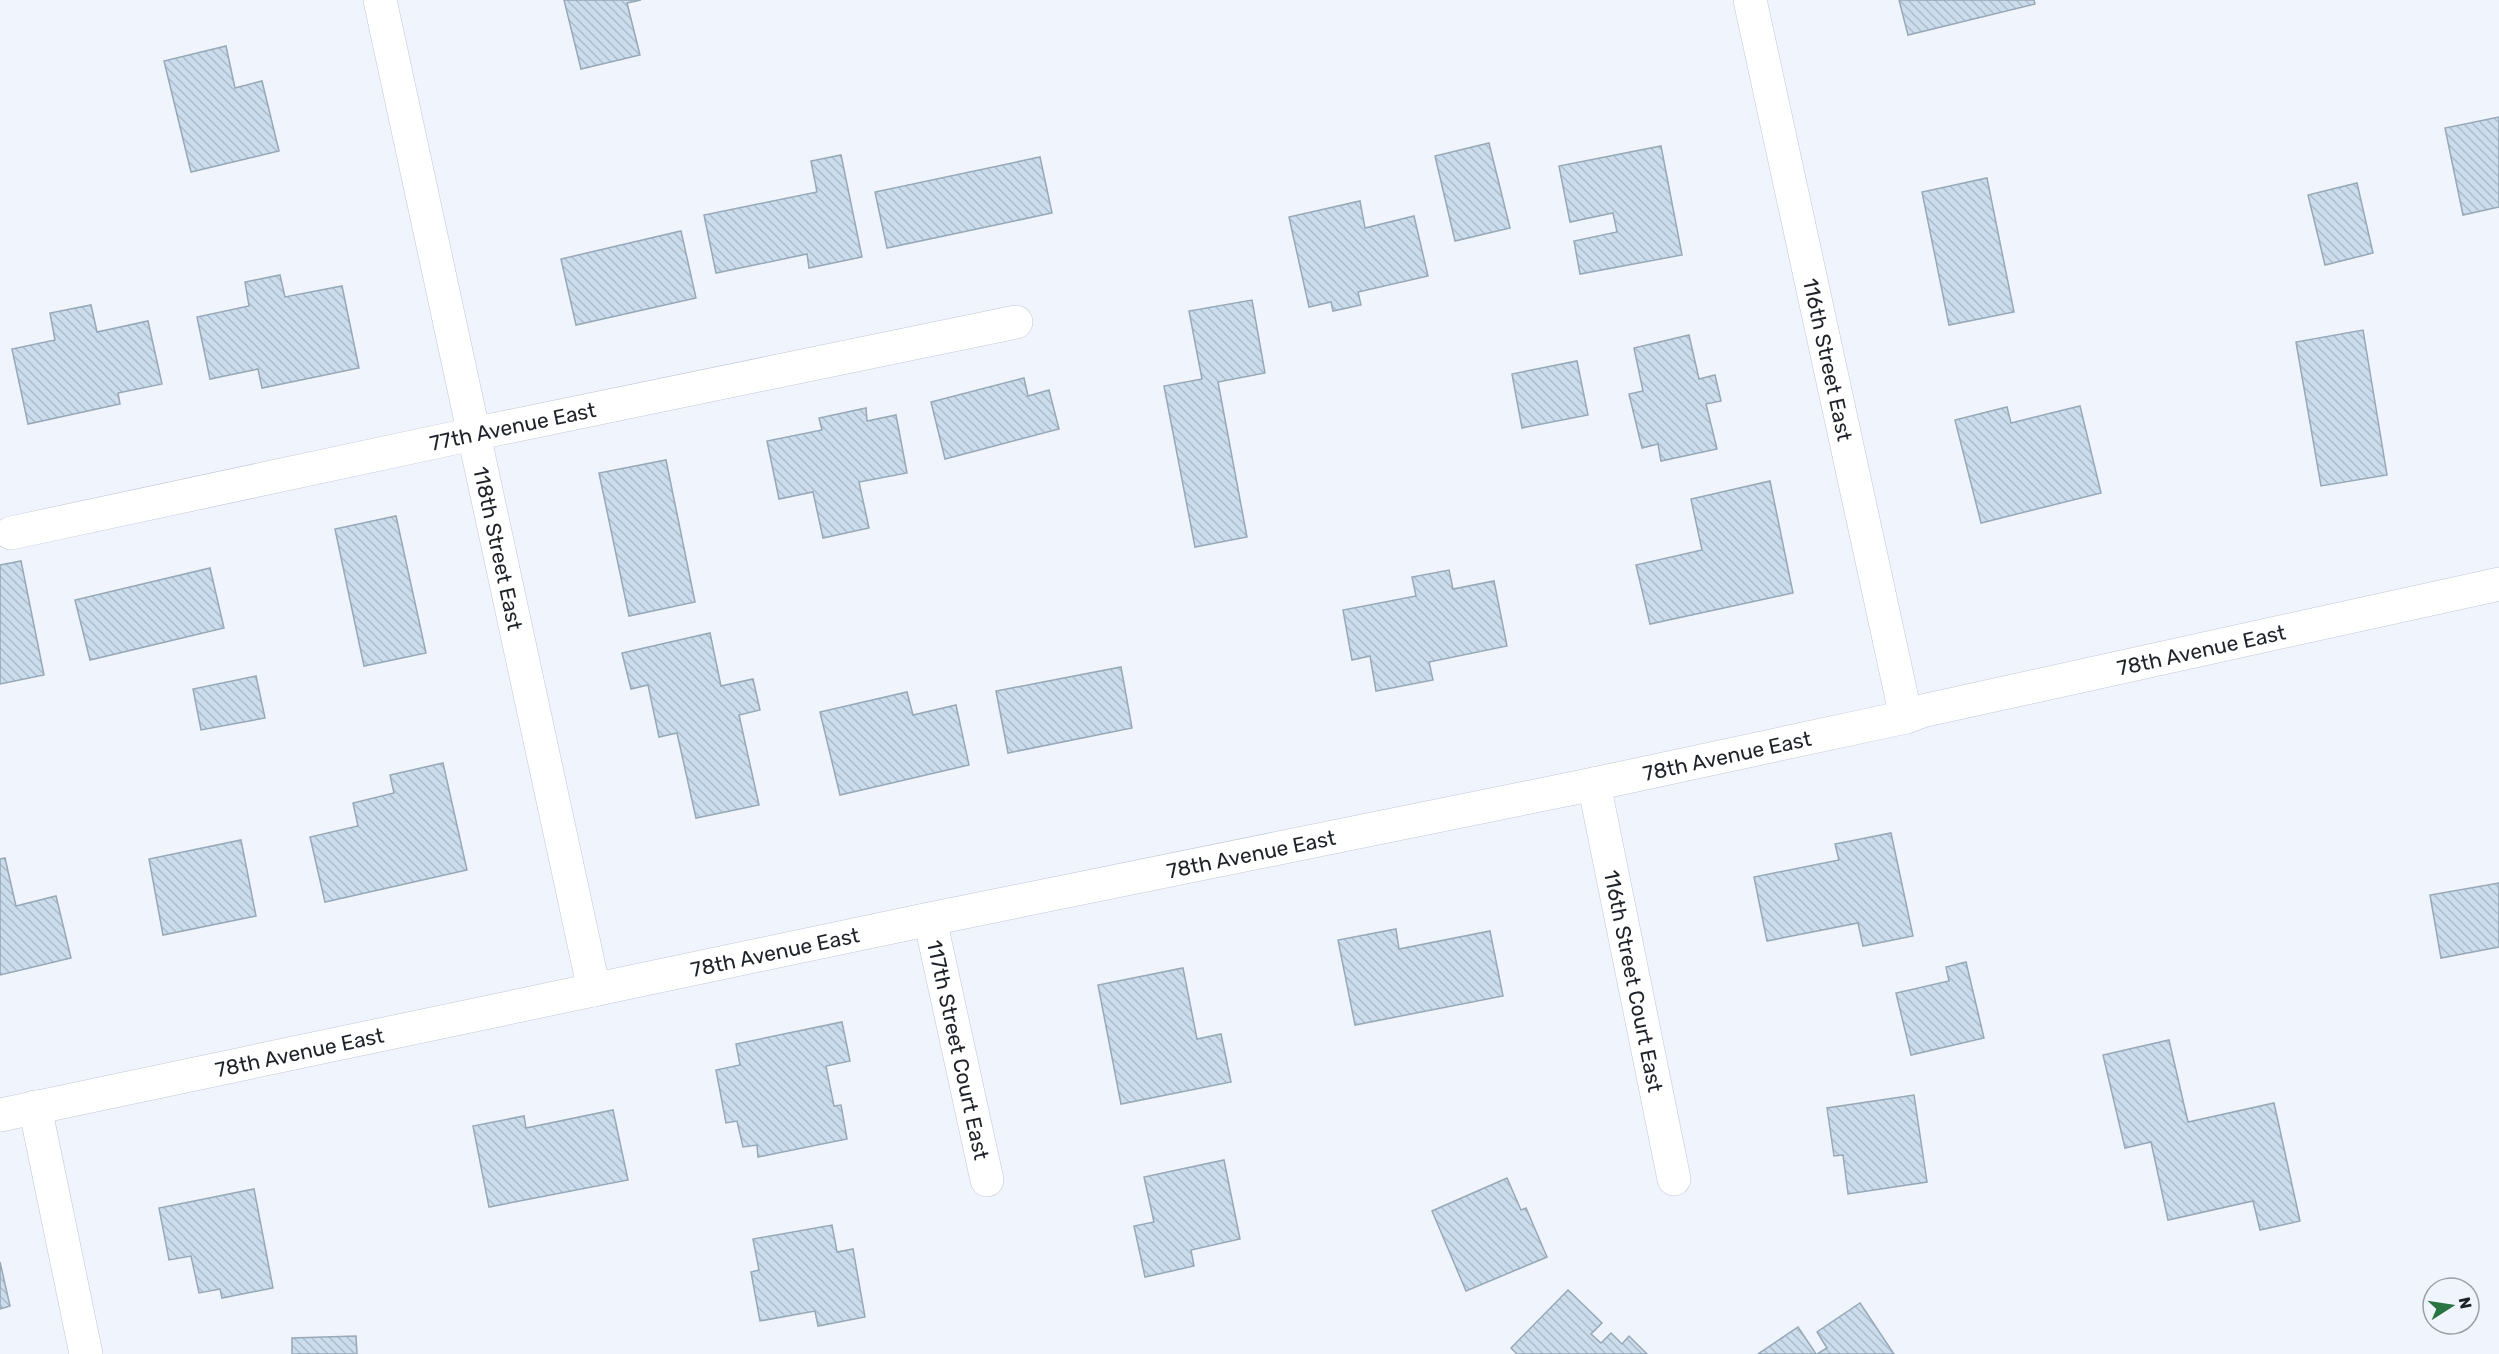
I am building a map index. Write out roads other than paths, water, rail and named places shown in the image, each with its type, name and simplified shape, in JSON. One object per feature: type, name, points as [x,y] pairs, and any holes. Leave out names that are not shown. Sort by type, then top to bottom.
[{"type":"street","name":"118th Street East","points":[[380,0],[594,990]]},
{"type":"street","name":"116th Street East","points":[[1750,0],[1906,717]]},
{"type":"street","name":"77th Avenue East","points":[[11,533],[1016,322]]},
{"type":"street","name":"78th Avenue East","points":[[0,1115],[930,919],[1594,784],[1906,717],[1933,708],[2499,584]]},
{"type":"street","name":"116th Street Court East","points":[[1594,784],[1674,1179]]},
{"type":"street","name":"117th Street Court East","points":[[930,919],[987,1180]]},
{"type":"street","points":[[35,1107],[86,1354]]}]
